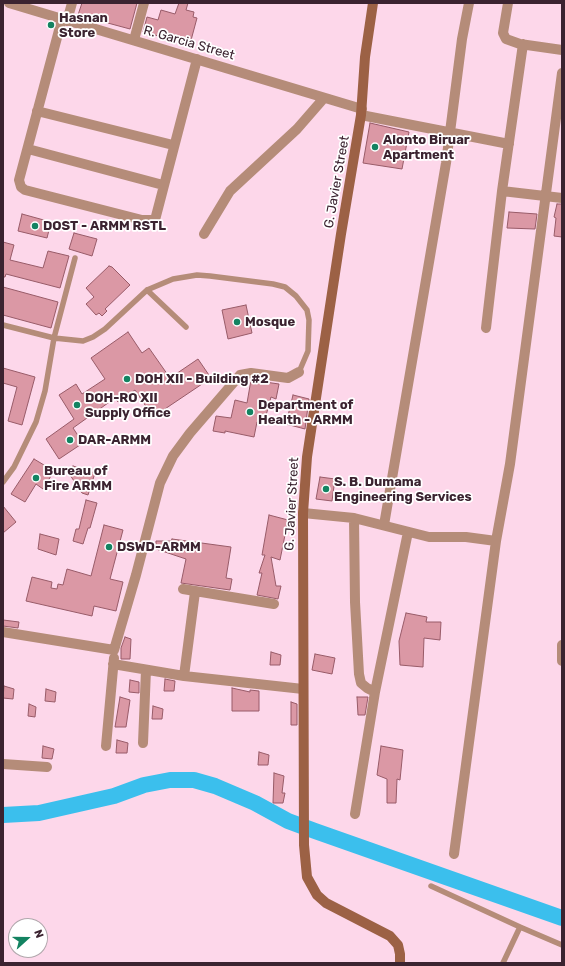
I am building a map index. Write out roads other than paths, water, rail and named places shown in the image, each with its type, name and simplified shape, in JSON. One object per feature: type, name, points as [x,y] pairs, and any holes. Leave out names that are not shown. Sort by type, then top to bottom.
[{"type":"street","name":"R. Garcia Street","points":[[8,3],[275,82],[361,112],[450,134],[508,144]]},
{"type":"street","points":[[72,3],[64,20],[21,170],[19,183],[25,190],[142,220],[152,221],[157,217],[173,145],[197,59]]},
{"type":"street","points":[[134,40],[144,3]]},
{"type":"street","name":"G. Javier Street","points":[[373,3],[365,57],[361,112],[308,449],[303,513],[304,845],[307,877],[317,895],[326,903],[390,936],[398,945],[400,963]]},
{"type":"street","points":[[384,525],[446,163],[469,3]]},
{"type":"street","points":[[508,3],[504,36],[509,41],[562,50]]},
{"type":"street","points":[[486,328],[508,144],[523,44]]},
{"type":"street","points":[[454,854],[496,541],[510,464],[547,196],[562,73]]},
{"type":"street","points":[[204,234],[230,191],[296,130],[324,98]]},
{"type":"street","points":[[37,111],[173,145]]},
{"type":"street","points":[[28,148],[163,185]]},
{"type":"street","points":[[502,191],[562,198]]},
{"type":"street","points":[[106,746],[114,650],[136,575],[160,483],[173,456],[190,433],[240,376],[251,373],[288,378],[299,372]]},
{"type":"street","points":[[303,513],[354,518],[429,538],[466,537],[496,541]]},
{"type":"street","points":[[354,518],[354,602],[358,674],[361,683],[375,692]]},
{"type":"street","points":[[355,814],[375,692],[408,532]]},
{"type":"street","points":[[184,589],[274,604]]},
{"type":"street","points":[[184,676],[195,592]]},
{"type":"street","points":[[3,632],[114,650]]},
{"type":"street","points":[[562,645],[562,661]]},
{"type":"street","points":[[113,664],[184,676],[303,689]]},
{"type":"street","points":[[143,743],[146,670]]},
{"type":"street","points":[[3,764],[47,767]]},
{"type":"lane","points":[[3,482],[14,467],[36,422],[45,391],[54,338],[75,258]]},
{"type":"lane","points":[[3,325],[54,338],[73,341],[89,339],[105,329],[147,290],[173,279],[197,275],[241,279],[285,287],[302,303],[307,310],[309,320],[308,351],[299,372]]},
{"type":"lane","points":[[147,290],[186,327]]},
{"type":"lane","points":[[431,886],[520,927],[562,944]]},
{"type":"lane","points":[[503,963],[520,927]]},
{"type":"waterway","points":[[3,815],[39,813],[114,796],[144,785],[170,780],[194,780],[215,786],[255,803],[288,821],[562,918]]},
{"type":"place","name":"Hasnan Store","points":[[51,25]]},
{"type":"place","name":"Alonto Biruar Apartment","points":[[375,147]]},
{"type":"place","name":"DOST - ARMM RSTL","points":[[35,226]]},
{"type":"place","name":"Mosque","points":[[237,322]]},
{"type":"place","name":"DOH XII - Building #2","points":[[127,379]]},
{"type":"place","name":"DOH-RO XII Supply Office","points":[[77,405]]},
{"type":"place","name":"Department of Health - ARMM","points":[[250,412]]},
{"type":"place","name":"DAR-ARMM","points":[[70,440]]},
{"type":"place","name":"Bureau of Fire ARMM","points":[[36,478]]},
{"type":"place","name":"S. B. Dumama Engineering Services","points":[[326,489]]},
{"type":"place","name":"DSWD-ARMM","points":[[109,547]]}]
